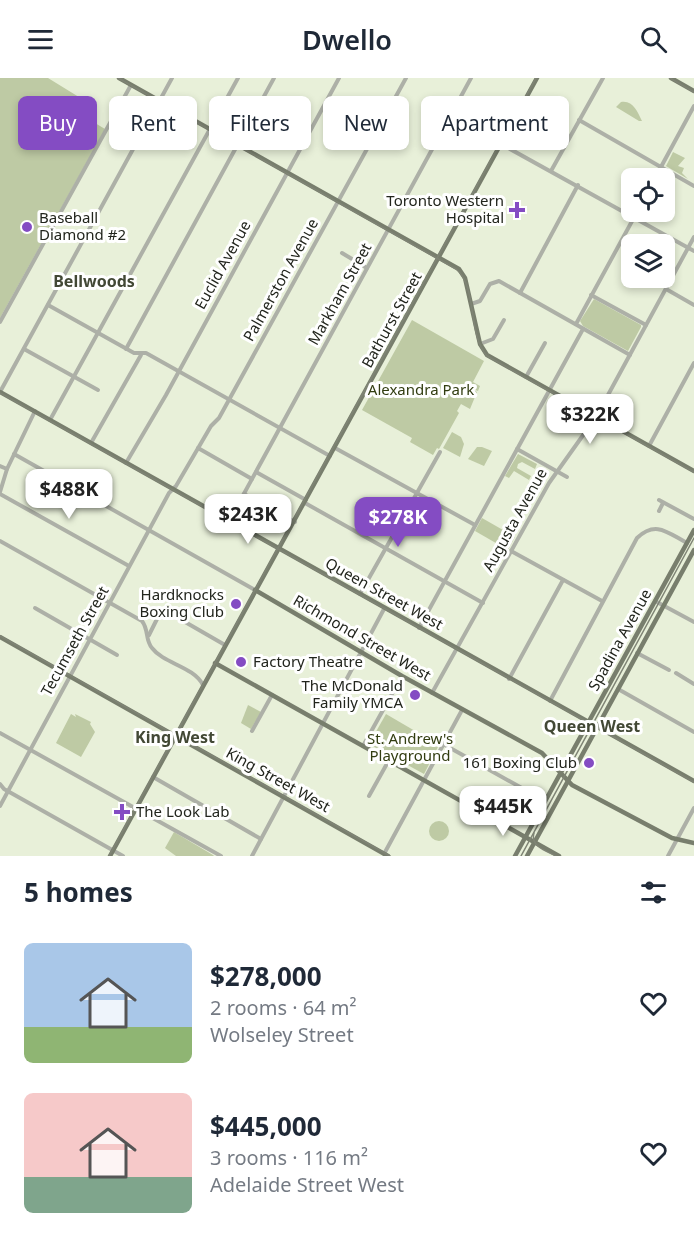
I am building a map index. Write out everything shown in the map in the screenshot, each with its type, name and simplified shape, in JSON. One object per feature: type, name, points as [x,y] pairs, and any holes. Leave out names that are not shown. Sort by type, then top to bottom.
[{"type":"main road","points":[[119,78],[151,96]]},
{"type":"main road","name":"Bathurst Street","points":[[527,96],[537,78]]},
{"type":"main road","points":[[673,78],[694,91]]},
{"type":"main road","points":[[247,150],[462,272],[480,344],[491,358],[694,471]]},
{"type":"main road","name":"Bathurst Street","points":[[110,856],[498,150]]},
{"type":"main road","name":"Queen Street West","points":[[0,392],[694,781]]},
{"type":"main road","name":"Spadina Avenue","points":[[515,856],[694,530]]},
{"type":"main road","name":"Spadina Avenue","points":[[528,856],[637,652],[694,552]]},
{"type":"main road","name":"Richmond Street West","points":[[255,590],[402,676],[544,754],[568,781],[676,839],[694,843]]},
{"type":"main road","name":"King Street West","points":[[0,637],[386,855]]},
{"type":"main road","points":[[215,663],[558,856]]},
{"type":"street","points":[[163,96],[172,78]]},
{"type":"street","points":[[228,96],[238,78]]},
{"type":"street","points":[[264,96],[274,78]]},
{"type":"street","name":"Euclid Avenue","points":[[126,463],[179,372],[339,78]]},
{"type":"street","name":"Palmerston Avenue","points":[[172,489],[242,378],[406,78]]},
{"type":"street","name":"Markham Street","points":[[229,521],[471,78]]},
{"type":"street","points":[[551,171],[603,78]]},
{"type":"street","points":[[0,322],[131,85]]},
{"type":"street","points":[[661,167],[694,106]]},
{"type":"street","points":[[579,120],[694,186]]},
{"type":"street","points":[[50,420],[209,131]]},
{"type":"street","points":[[0,392],[133,150]]},
{"type":"street","points":[[126,349],[235,150]]},
{"type":"street","points":[[512,150],[621,209]]},
{"type":"street","points":[[520,294],[579,185]]},
{"type":"street","points":[[576,324],[631,222]]},
{"type":"street","points":[[644,222],[694,251]]},
{"type":"street","name":"Augusta Avenue","points":[[432,693],[557,471],[596,417],[694,237]]},
{"type":"street","points":[[342,253],[368,268]]},
{"type":"street","points":[[471,304],[480,301],[490,284],[499,281],[630,355]]},
{"type":"street","points":[[666,289],[694,305]]},
{"type":"street","points":[[591,295],[646,325]]},
{"type":"street","points":[[48,305],[126,349],[146,353],[330,457]]},
{"type":"street","points":[[480,344],[493,339],[504,320]]},
{"type":"street","points":[[418,628],[583,329]]},
{"type":"street","points":[[526,378],[545,343]]},
{"type":"street","points":[[24,349],[98,390]]},
{"type":"street","points":[[91,443],[142,354]]},
{"type":"street","points":[[649,446],[694,363]]},
{"type":"street","points":[[34,411],[7,469],[0,493],[129,566]]},
{"type":"street","points":[[198,448],[252,479]]},
{"type":"street","points":[[335,448],[475,525]]},
{"type":"street","points":[[517,449],[567,477]]},
{"type":"street","points":[[360,594],[440,452]]},
{"type":"street","name":"Richmond Street West","points":[[14,454],[255,590]]},
{"type":"street","points":[[0,466],[7,469]]},
{"type":"street","points":[[256,472],[483,603]]},
{"type":"street","name":"Tecumseth Street","points":[[0,806],[172,489]]},
{"type":"street","points":[[244,494],[295,522]]},
{"type":"street","points":[[659,511],[661,502],[694,519]]},
{"type":"street","points":[[549,701],[633,544],[641,534],[652,528],[663,530],[687,543]]},
{"type":"street","points":[[0,541],[142,621],[148,630],[150,647],[197,676],[203,685]]},
{"type":"street","points":[[511,551],[602,601]]},
{"type":"street","points":[[509,679],[563,580]]},
{"type":"street","points":[[655,601],[694,622]]},
{"type":"street","points":[[34,608],[117,655]]},
{"type":"street","points":[[252,856],[384,609]]},
{"type":"street","points":[[148,636],[160,613],[166,611],[225,645]]},
{"type":"street","points":[[637,652],[669,670]]},
{"type":"street","points":[[675,673],[694,684]]},
{"type":"street","points":[[363,746],[402,676]]},
{"type":"street","points":[[618,689],[694,732]]},
{"type":"street","points":[[252,732],[272,695]]},
{"type":"street","points":[[386,855],[462,710]]},
{"type":"street","points":[[0,733],[221,856]]},
{"type":"street","points":[[443,744],[546,801]]},
{"type":"street","points":[[369,796],[388,760]]},
{"type":"street","points":[[153,777],[261,839]]},
{"type":"street","points":[[0,784],[8,791],[123,856]]},
{"type":"street","points":[[668,856],[694,808]]},
{"type":"green space","points":[[0,78],[48,78],[77,96],[18,96],[18,150],[93,150],[0,318]]},
{"type":"green space","points":[[621,102],[632,104],[642,121],[616,107]]},
{"type":"green space","points":[[97,124],[105,129],[97,143]]},
{"type":"green space","points":[[673,152],[685,158],[678,166],[684,168],[682,173],[688,179],[675,171],[675,168],[666,166]]},
{"type":"green space","points":[[594,299],[641,325],[628,351],[583,326],[580,321]]},
{"type":"green space","name":"Alexandra Park","points":[[412,320],[484,361],[473,382],[480,386],[478,391],[470,388],[477,392],[470,409],[461,404],[457,411],[459,413],[439,449],[437,448],[433,455],[410,442],[412,438],[362,410]]},
{"type":"green space","points":[[452,432],[461,437],[464,444],[460,457],[443,448]]},
{"type":"green space","points":[[477,447],[492,451],[484,466],[468,459]]},
{"type":"green space","points":[[518,454],[537,464],[535,469],[522,462],[518,464],[517,468],[531,476],[529,480],[514,471],[509,478],[505,476]]},
{"type":"green space","points":[[482,518],[515,537],[508,550],[475,531]]},
{"type":"green space","points":[[248,705],[261,712],[251,729],[241,723]]},
{"type":"green space","points":[[71,714],[91,722],[95,732],[81,757],[56,743]]},
{"type":"green space","name":"St. Andrew's Playground","points":[[386,714],[439,745],[424,774],[369,744]]},
{"type":"green space","points":[[439,821],[446,824],[449,831],[446,838],[439,841],[432,838],[429,831],[432,824]]},
{"type":"green space","points":[[174,832],[214,856],[176,856],[165,848]]},
{"type":"tram line","points":[[118,78],[456,269],[463,277],[467,287],[477,336],[487,356],[694,472]]},
{"type":"tram line","points":[[109,856],[536,78]]},
{"type":"tram line","points":[[670,78],[694,92]]},
{"type":"tram line","points":[[0,393],[694,782]]},
{"type":"tram line","points":[[521,856],[694,538]]},
{"type":"tram line","points":[[0,636],[390,856]]},
{"type":"tram line","points":[[534,833],[533,838],[537,845],[556,856]]},
{"type":"place","name":"Toronto Western Hospital","points":[[517,210]]},
{"type":"place","name":"Baseball Diamond #2","points":[[27,227]]},
{"type":"place","name":"Hardknocks Boxing Club","points":[[236,604]]},
{"type":"place","name":"Factory Theatre","points":[[241,662]]},
{"type":"place","name":"The McDonald Family YMCA","points":[[415,695]]},
{"type":"place","name":"161 Boxing Club","points":[[589,763]]},
{"type":"place","name":"The Look Lab","points":[[122,812]]},
{"type":"district","name":"Bellwoods","points":[[94,281]]},
{"type":"district","name":"Queen West","points":[[592,726]]},
{"type":"district","name":"King West","points":[[175,737]]}]
